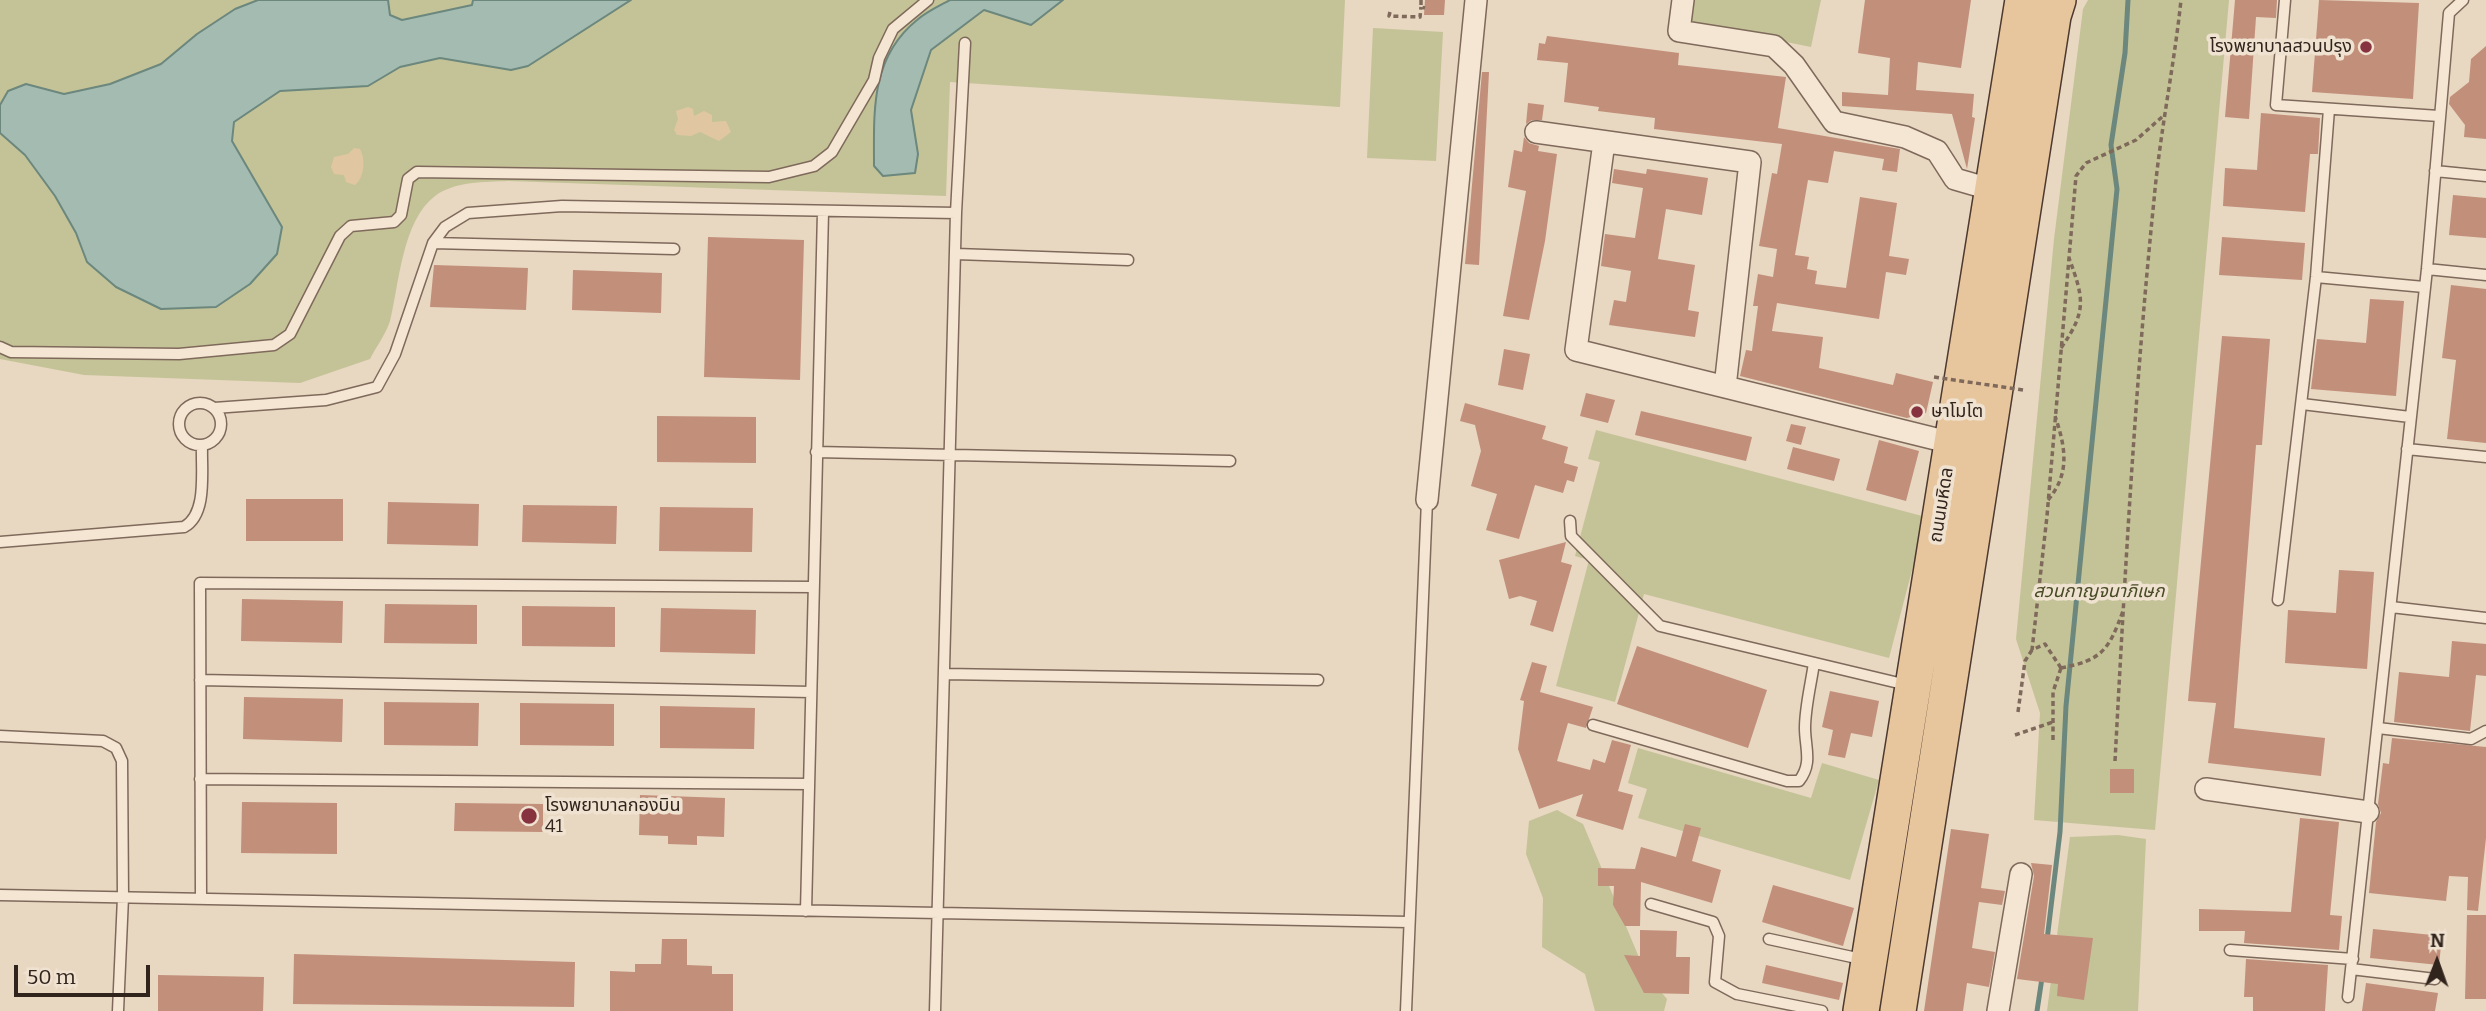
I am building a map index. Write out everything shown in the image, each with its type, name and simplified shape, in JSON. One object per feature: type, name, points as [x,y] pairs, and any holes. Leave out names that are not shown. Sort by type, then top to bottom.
[{"type":"main road","name":"ถนนมหิดล","points":[[1861,1011],[2023,0]]},
{"type":"main road","name":"ถนนมหิดล","points":[[1898,1011],[2053,16],[2058,0]]},
{"type":"main road","points":[[1904,750],[1939,757]]},
{"type":"street","points":[[1427,500],[1476,0]]},
{"type":"street","points":[[1683,0],[1679,32],[1774,46],[1794,65],[1834,122],[1905,137],[1937,151],[1955,179],[1993,190]]},
{"type":"street","points":[[1536,132],[1750,162],[1725,387]]},
{"type":"street","points":[[1604,142],[1576,350],[1952,443]]},
{"type":"street","points":[[2206,789],[2368,812]]},
{"type":"street","points":[[1998,1011],[2021,874]]},
{"type":"lane","points":[[0,347],[10,352],[178,354],[274,345],[290,334],[340,236],[351,226],[394,222],[401,215],[408,179],[427,170],[769,177],[814,166],[832,152],[874,80],[879,58],[893,29],[928,0]]},
{"type":"lane","points":[[2285,0],[2276,105],[2439,116]]},
{"type":"lane","points":[[2348,997],[2427,269],[2449,13],[2463,0]]},
{"type":"lane","points":[[935,1011],[956,214],[965,43]]},
{"type":"lane","points":[[2278,600],[2316,277],[2329,109]]},
{"type":"lane","points":[[2435,171],[2486,176]]},
{"type":"lane","points":[[202,445],[183,437],[180,418],[194,403],[214,408],[326,400],[377,387],[396,354],[433,243],[445,227],[468,213],[506,208],[562,206],[956,214]]},
{"type":"lane","points":[[806,911],[823,212]]},
{"type":"lane","points":[[433,243],[674,248]]},
{"type":"lane","points":[[956,254],[1128,260]]},
{"type":"lane","points":[[2427,269],[2486,275]]},
{"type":"lane","points":[[2316,277],[2424,287]]},
{"type":"lane","points":[[2302,404],[2410,417]]},
{"type":"lane","points":[[202,445],[219,433],[221,419],[214,408]]},
{"type":"lane","points":[[0,542],[184,527],[191,523],[199,506],[202,445]]},
{"type":"lane","points":[[2407,449],[2486,457]]},
{"type":"lane","points":[[816,452],[1230,461]]},
{"type":"lane","points":[[1406,1011],[1427,500]]},
{"type":"lane","points":[[1570,521],[1571,536],[1660,626],[1913,686]]},
{"type":"lane","points":[[201,899],[200,583],[813,587]]},
{"type":"lane","points":[[2391,607],[2486,618]]},
{"type":"lane","points":[[1593,725],[1787,781],[1800,781],[1805,773],[1809,750],[1805,730],[1814,663]]},
{"type":"lane","points":[[944,674],[1318,680]]},
{"type":"lane","points":[[200,680],[811,692]]},
{"type":"lane","points":[[2378,727],[2471,738],[2486,730]]},
{"type":"lane","points":[[0,736],[103,741],[116,747],[121,761],[123,897],[118,1011]]},
{"type":"lane","points":[[200,779],[809,784]]},
{"type":"lane","points":[[0,895],[1408,922]]},
{"type":"lane","points":[[1651,904],[1713,922],[1719,936],[1715,982],[1737,994],[1822,1011]]},
{"type":"lane","points":[[1769,939],[1869,961]]},
{"type":"lane","points":[[2230,950],[2352,964],[2435,979]]},
{"type":"path","points":[[1390,12],[1389,16],[1420,17],[1421,0]]},
{"type":"path","points":[[2115,761],[2141,327],[2162,117],[2173,69],[2181,0]]},
{"type":"path","points":[[2018,712],[2025,661],[2032,650],[2076,176],[2086,163],[2128,143],[2162,117]]},
{"type":"path","points":[[2059,349],[2081,316],[2082,298],[2068,257]]},
{"type":"path","points":[[1934,377],[2023,390]]},
{"type":"path","points":[[2048,500],[2061,485],[2065,464],[2064,442],[2055,415]]},
{"type":"path","points":[[2061,668],[2081,664],[2110,647],[2125,605]]},
{"type":"path","points":[[2032,650],[2045,643],[2061,668]]},
{"type":"path","points":[[2053,740],[2053,692],[2061,668]]},
{"type":"path","points":[[2015,735],[2053,722]]},
{"type":"green space","points":[[0,0],[258,0],[234,9],[197,34],[161,64],[110,84],[64,94],[26,84],[9,91],[0,105]]},
{"type":"green space","points":[[388,0],[473,0],[472,5],[402,20],[390,15]]},
{"type":"green space","points":[[631,0],[1345,0],[1340,107],[950,82],[946,196],[508,181],[470,183],[452,187],[435,196],[415,221],[404,254],[390,321],[370,359],[300,383],[84,375],[0,359],[0,133],[15,144],[41,173],[73,227],[88,262],[245,165],[232,141],[234,122],[280,91],[368,86],[400,67],[440,58],[511,70],[528,66]]},
{"type":"green space","points":[[1692,0],[1821,0],[1811,47],[1687,22]]},
{"type":"green space","name":"สวนกาญจนาภิเษก","points":[[2088,0],[2229,0],[2155,830],[2034,820],[2040,713],[2016,639],[2054,239],[2083,9]]},
{"type":"green space","points":[[1373,28],[1443,32],[1436,161],[1367,158]]},
{"type":"green space","points":[[1596,430],[1926,517],[1889,658],[1644,594],[1615,702],[1556,686],[1589,560],[1575,556],[1600,462],[1588,459]]},
{"type":"green space","points":[[1638,748],[1811,798],[1822,763],[1879,780],[1850,880],[1638,818],[1647,789],[1628,783]]},
{"type":"green space","points":[[1557,810],[1583,824],[1646,974],[1667,999],[1664,1011],[1595,1011],[1585,974],[1542,947],[1543,898],[1526,854],[1529,821]]},
{"type":"green space","points":[[2118,835],[2146,839],[2138,1011],[2047,1011],[2070,837]]},
{"type":"sand","points":[[688,107],[693,109],[694,116],[704,111],[712,115],[712,122],[726,121],[731,132],[719,141],[700,132],[691,136],[677,135],[674,130],[678,119],[676,111]]},
{"type":"sand","points":[[354,148],[360,149],[363,163],[362,173],[355,185],[346,182],[344,175],[334,174],[331,167],[334,157],[348,154]]},
{"type":"shaded area","points":[[258,0],[388,0],[390,15],[402,20],[472,5],[473,0],[631,0],[528,66],[511,70],[440,58],[400,67],[368,86],[280,91],[234,122],[232,141],[282,227],[277,254],[250,284],[216,307],[161,309],[116,287],[87,262],[76,233],[55,196],[25,155],[0,133],[0,105],[8,91],[26,84],[64,94],[110,84],[161,64],[197,34],[235,9]]},
{"type":"shaded area","points":[[950,0],[1063,0],[1031,25],[984,10],[931,50],[911,110],[918,154],[915,173],[883,176],[874,166],[874,146],[875,106],[883,69],[890,51],[902,35],[921,17]]},
{"type":"building","points":[[1425,0],[1445,0],[1444,15],[1424,15]]},
{"type":"building","points":[[1865,0],[1971,0],[1961,68],[1918,62],[1916,90],[1974,94],[1972,117],[1975,118],[1967,169],[1952,114],[1842,106],[1842,92],[1888,95],[1890,58],[1858,53]]},
{"type":"building","points":[[2235,0],[2277,0],[2276,18],[2256,17],[2249,119],[2225,117]]},
{"type":"building","name":"โรงพยาบาลสวนปรุง","points":[[2319,0],[2419,3],[2413,99],[2312,92]]},
{"type":"building","points":[[1547,36],[1679,53],[1678,65],[1786,77],[1778,128],[1900,149],[1897,172],[1882,170],[1884,159],[1834,151],[1828,183],[1808,180],[1795,255],[1809,257],[1807,269],[1817,271],[1815,284],[1846,288],[1860,197],[1897,203],[1889,256],[1909,259],[1906,275],[1886,272],[1879,319],[1777,303],[1772,331],[1823,337],[1819,368],[1893,385],[1896,373],[1933,382],[1926,413],[1907,418],[1740,376],[1746,350],[1752,351],[1758,306],[1753,306],[1758,274],[1773,277],[1777,249],[1759,246],[1772,173],[1777,174],[1782,144],[1654,129],[1655,118],[1598,111],[1599,107],[1564,102],[1568,63],[1537,60],[1539,43],[1545,44]]},
{"type":"building","points":[[2486,46],[2486,139],[2464,137],[2465,125],[2449,104],[2450,97],[2469,82],[2471,59]]},
{"type":"building","points":[[1482,72],[1489,72],[1479,265],[1465,264]]},
{"type":"building","points":[[1528,103],[1544,105],[1542,120],[1532,120],[1526,124]]},
{"type":"building","points":[[2261,113],[2320,118],[2318,154],[2310,154],[2305,212],[2223,206],[2225,168],[2257,170]]},
{"type":"building","points":[[1524,137],[1529,143],[1539,146],[1538,151],[1557,154],[1545,241],[1529,320],[1503,316],[1526,191],[1508,187],[1514,150],[1522,152]]},
{"type":"building","points":[[1614,169],[1646,174],[1647,169],[1708,178],[1702,215],[1666,209],[1658,259],[1695,265],[1688,310],[1699,312],[1695,337],[1609,325],[1614,300],[1626,302],[1631,271],[1601,266],[1605,234],[1635,238],[1643,188],[1612,183]]},
{"type":"building","points":[[2453,195],[2486,198],[2486,238],[2449,235]]},
{"type":"building","points":[[708,237],[804,240],[800,380],[704,377]]},
{"type":"building","points":[[2222,237],[2305,243],[2302,280],[2219,275]]},
{"type":"building","points":[[434,265],[528,268],[526,310],[430,307]]},
{"type":"building","points":[[573,270],[662,273],[661,313],[572,310]]},
{"type":"building","points":[[2451,285],[2486,289],[2486,443],[2447,439],[2456,360],[2442,358]]},
{"type":"building","points":[[2370,299],[2404,301],[2396,396],[2311,389],[2317,339],[2366,343]]},
{"type":"building","points":[[2222,336],[2270,339],[2262,445],[2256,445],[2234,728],[2325,738],[2321,776],[2208,763],[2216,703],[2188,701]]},
{"type":"building","points":[[1504,349],[1530,354],[1523,390],[1498,385]]},
{"type":"building","points":[[1586,393],[1615,400],[1608,423],[1580,416]]},
{"type":"building","points":[[1465,403],[1546,426],[1542,439],[1568,447],[1564,463],[1578,467],[1574,482],[1567,480],[1563,493],[1535,485],[1519,539],[1486,530],[1497,494],[1471,486],[1481,451],[1475,425],[1460,421]]},
{"type":"building","points":[[1641,411],[1752,437],[1746,461],[1635,435]]},
{"type":"building","points":[[657,416],[756,417],[756,463],[657,462]]},
{"type":"building","points":[[1791,424],[1806,427],[1801,445],[1786,441]]},
{"type":"building","points":[[1879,440],[1919,451],[1906,501],[1866,490]]},
{"type":"building","points":[[1793,447],[1840,459],[1834,481],[1787,469]]},
{"type":"building","points":[[246,499],[343,499],[343,541],[246,541]]},
{"type":"building","points":[[388,502],[479,504],[478,546],[387,544]]},
{"type":"building","points":[[523,505],[617,506],[616,544],[522,542]]},
{"type":"building","points":[[660,507],[753,508],[752,552],[659,551]]},
{"type":"building","points":[[1566,542],[1561,562],[1572,565],[1553,632],[1530,625],[1537,601],[1520,596],[1509,599],[1499,560]]},
{"type":"building","points":[[2339,570],[2374,572],[2367,669],[2285,663],[2288,610],[2336,613]]},
{"type":"building","points":[[242,599],[343,601],[342,643],[241,641]]},
{"type":"building","points":[[385,604],[477,605],[477,644],[384,643]]},
{"type":"building","points":[[522,606],[615,607],[615,647],[522,646]]},
{"type":"building","points":[[661,608],[756,610],[755,654],[660,652]]},
{"type":"building","points":[[2452,641],[2486,644],[2486,676],[2476,675],[2470,731],[2394,722],[2399,672],[2449,677]]},
{"type":"building","points":[[1637,646],[1767,690],[1748,748],[1617,704]]},
{"type":"building","points":[[1532,662],[1547,666],[1540,692],[1593,707],[1586,728],[1568,723],[1557,761],[1590,770],[1593,759],[1605,763],[1612,740],[1631,745],[1618,791],[1633,795],[1623,830],[1576,816],[1583,794],[1539,809],[1518,749],[1524,701],[1520,700]]},
{"type":"building","points":[[1830,691],[1879,701],[1872,737],[1851,733],[1845,758],[1828,755],[1833,730],[1822,727]]},
{"type":"building","points":[[244,697],[343,699],[342,742],[243,739]]},
{"type":"building","points":[[384,702],[479,703],[478,746],[384,745]]},
{"type":"building","points":[[520,703],[614,704],[614,746],[520,745]]},
{"type":"building","points":[[660,706],[755,708],[754,749],[660,748]]},
{"type":"building","points":[[2392,738],[2486,747],[2486,838],[2478,911],[2467,910],[2468,877],[2449,876],[2446,901],[2369,893],[2376,822],[2381,813],[2378,804],[2383,763],[2389,764]]},
{"type":"building","points":[[2110,769],[2134,769],[2134,793],[2110,793]]},
{"type":"building","points":[[640,795],[725,798],[724,837],[697,836],[697,845],[668,844],[668,836],[639,835]]},
{"type":"building","points":[[242,802],[337,803],[337,854],[241,853]]},
{"type":"building","points":[[455,803],[543,804],[543,832],[454,831]]},
{"type":"building","points":[[2300,818],[2339,822],[2330,915],[2342,916],[2339,950],[2244,943],[2245,931],[2199,931],[2199,909],[2291,912]]},
{"type":"building","points":[[1685,824],[1701,828],[1692,861],[1721,870],[1712,903],[1641,882],[1640,926],[1625,926],[1613,905],[1614,886],[1598,886],[1598,868],[1635,869],[1641,847],[1676,857]]},
{"type":"building","points":[[1951,829],[1989,834],[1981,888],[2005,891],[2002,905],[1979,902],[1972,948],[1995,952],[1989,987],[1967,983],[1963,1011],[1924,1011]]},
{"type":"building","points":[[2031,863],[2052,865],[2044,934],[2093,938],[2084,1000],[2057,996],[2058,984],[2017,979],[2034,876]]},
{"type":"building","points":[[1773,885],[1854,908],[1843,946],[1762,922]]},
{"type":"building","points":[[2467,915],[2486,915],[2486,999],[2465,999]]},
{"type":"building","points":[[2373,929],[2442,936],[2439,965],[2370,958]]},
{"type":"building","points":[[1640,930],[1677,931],[1676,957],[1690,957],[1689,994],[1644,993],[1624,955],[1640,956]]},
{"type":"building","points":[[662,939],[687,939],[687,965],[712,966],[712,974],[733,974],[733,1011],[610,1011],[610,971],[635,972],[635,964],[661,964]]},
{"type":"building","points":[[294,954],[575,962],[574,1007],[293,1004]]},
{"type":"building","points":[[2246,959],[2328,965],[2325,1011],[2253,1011],[2253,997],[2244,997]]},
{"type":"building","points":[[1766,965],[1843,983],[1839,1000],[1762,983]]},
{"type":"building","points":[[158,975],[264,977],[263,1011],[158,1011]]},
{"type":"building","points":[[2366,983],[2438,993],[2435,1011],[2362,1011]]},
{"type":"waterway","points":[[2047,940],[2060,832],[2066,706],[2117,189],[2111,145],[2125,53],[2128,0]]},
{"type":"waterway","points":[[2037,1011],[2042,978]]},
{"type":"place","name":"โรงพยาบาลสวนปรุง","points":[[2366,47]]},
{"type":"place","name":"ษาโมโต","points":[[1917,412]]},
{"type":"place","name":"โรงพยาบาลกองบิน 41","points":[[529,816]]}]
